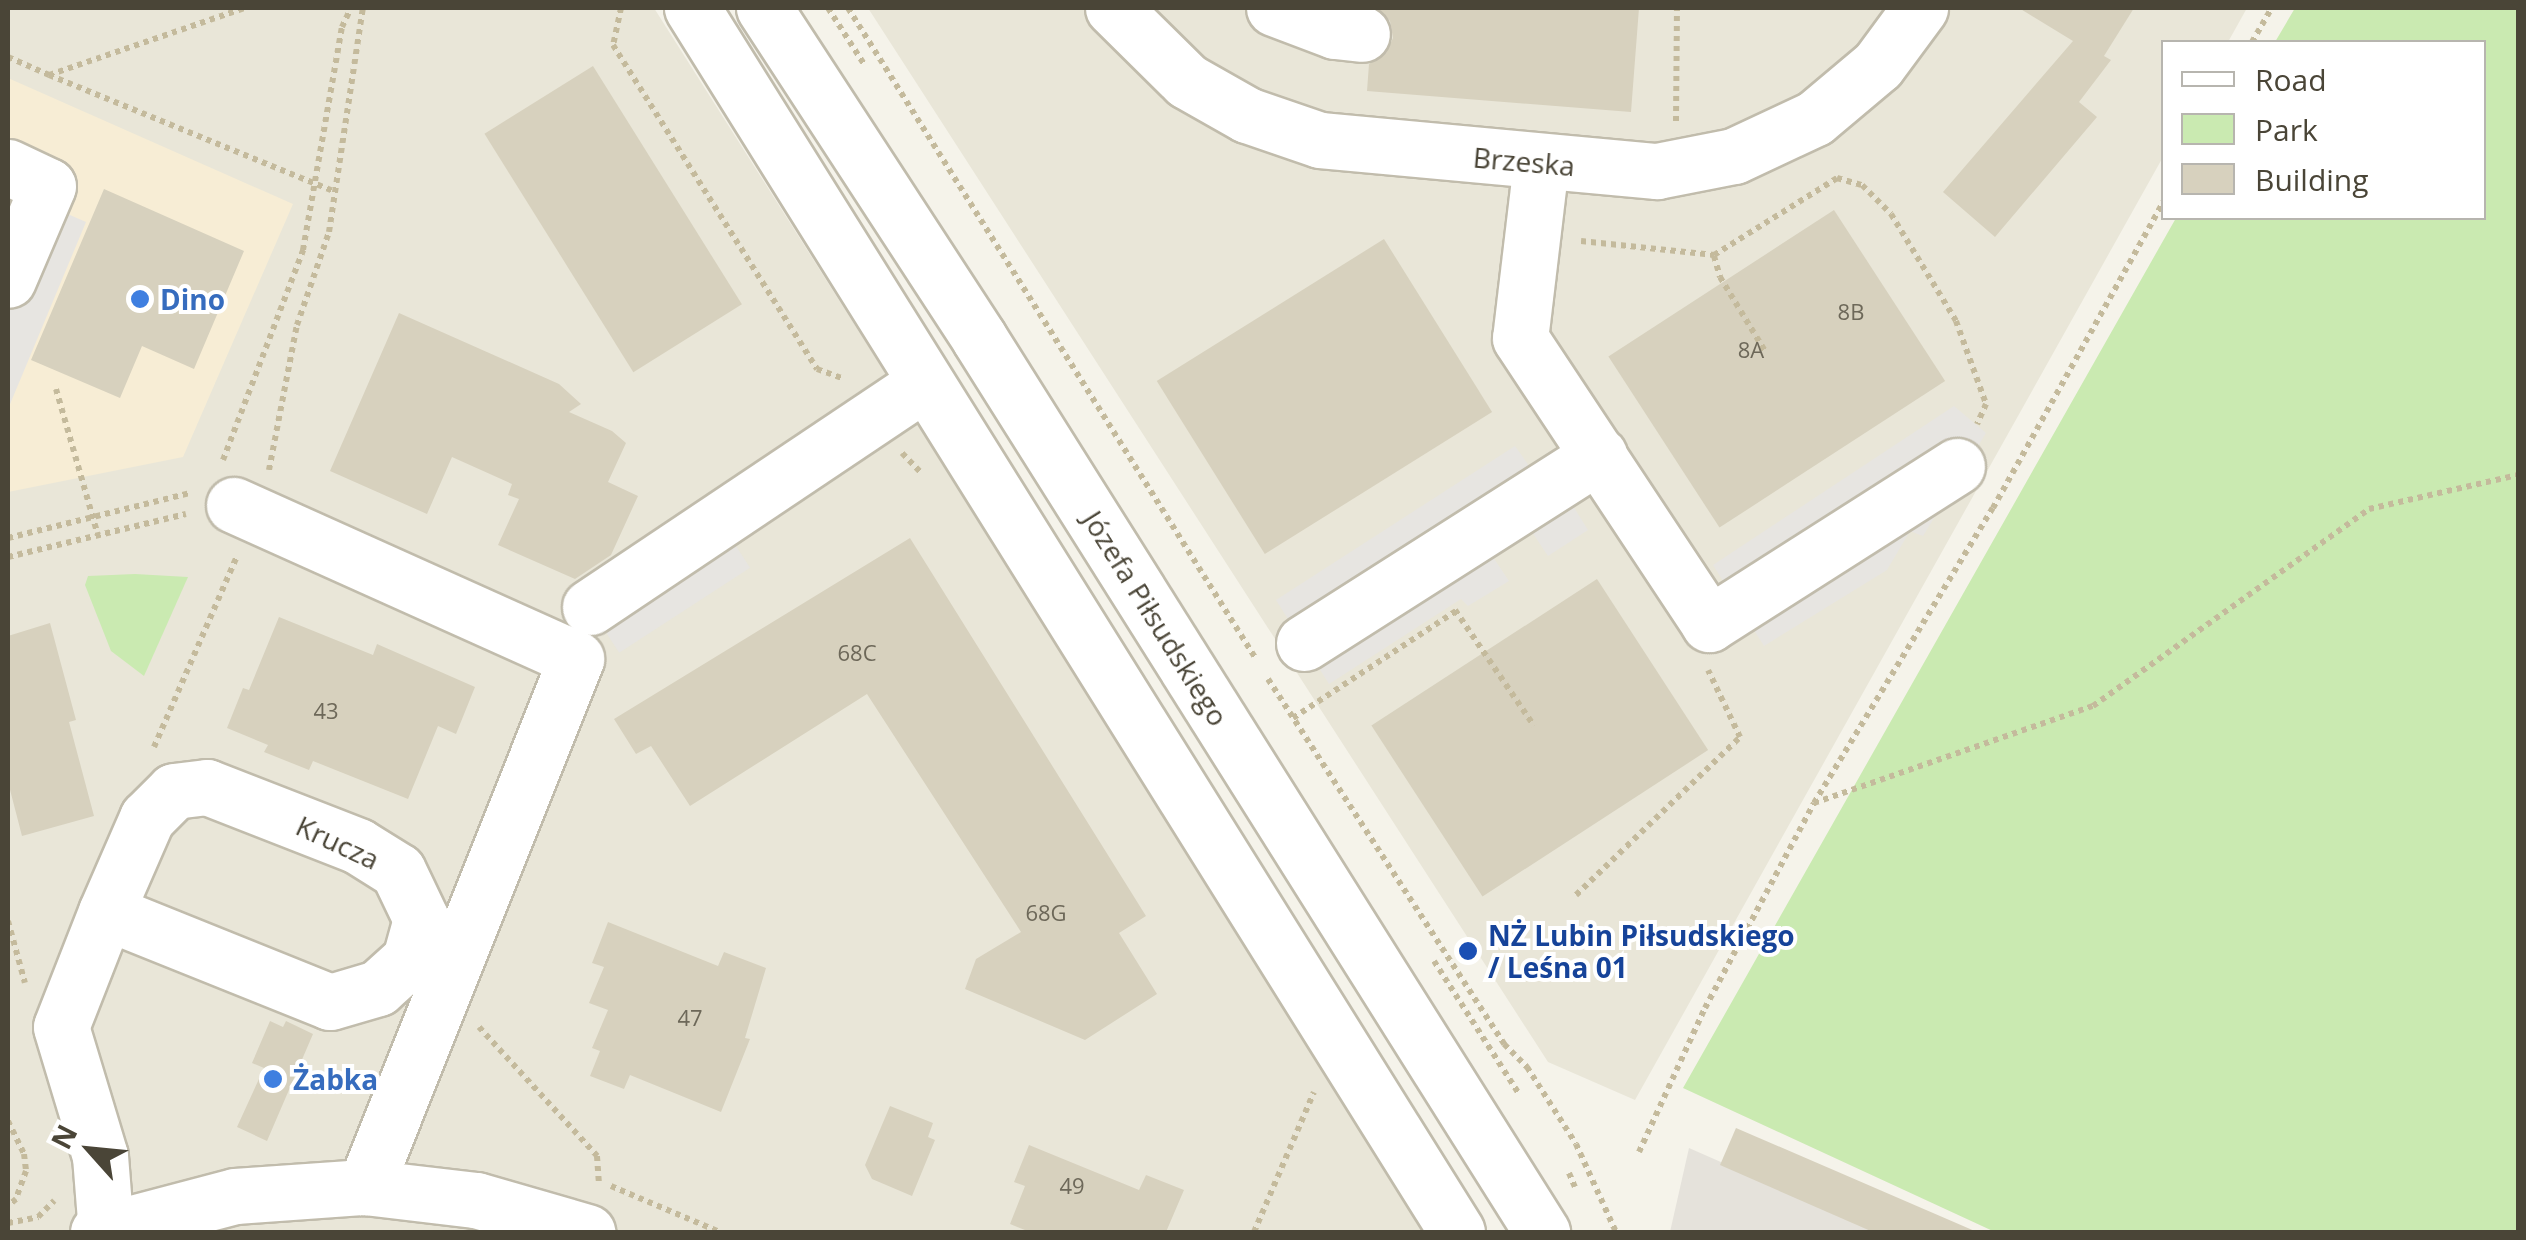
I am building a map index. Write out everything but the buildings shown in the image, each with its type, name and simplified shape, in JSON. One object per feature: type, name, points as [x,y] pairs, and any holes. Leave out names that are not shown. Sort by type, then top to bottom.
[{"type":"street","points":[[692,8],[1457,1232]]},
{"type":"street","name":"Józefa Piłsudskiego","points":[[764,8],[990,354],[1542,1232]]},
{"type":"street","points":[[1274,8],[1335,31],[1362,34]]},
{"type":"street","name":"Brzeska","points":[[1125,11],[1187,81],[1246,114],[1320,140],[1541,164],[1657,171],[1734,156],[1816,118],[1878,66],[1920,8]]},
{"type":"street","points":[[1541,164],[1520,338],[1708,624],[1967,446]]},
{"type":"street","points":[[8,167],[48,186],[8,280]]},
{"type":"street","points":[[590,606],[925,384]]},
{"type":"street","points":[[1304,643],[1599,455]]},
{"type":"street","points":[[220,498],[576,659],[365,1187]]},
{"type":"street","name":"Krucza","points":[[106,912],[330,1002],[378,988],[410,959],[420,919],[398,871],[358,846],[207,786],[174,792],[147,818],[106,912],[61,1027],[100,1156],[103,1232],[235,1196],[365,1187],[476,1200],[593,1207]]},
{"type":"path","points":[[49,74],[246,8]]},
{"type":"path","points":[[150,756],[220,498],[294,282],[316,185],[342,27],[351,8]]},
{"type":"path","points":[[8,557],[220,498],[297,326],[329,232],[363,8]]},
{"type":"path","points":[[621,8],[612,45],[816,369],[851,381],[926,479]]},
{"type":"path","points":[[848,8],[1293,718],[1504,1044],[1527,1067],[1576,1144],[1616,1232]]},
{"type":"path","points":[[1676,8],[1676,167]]},
{"type":"path","points":[[2253,40],[2272,8]]},
{"type":"path","points":[[8,57],[335,192]]},
{"type":"path","points":[[1532,235],[1714,256],[1837,178],[1862,185],[1890,214],[1956,321],[1986,404],[1967,446]]},
{"type":"path","points":[[1714,256],[1720,277],[1765,352]]},
{"type":"path","points":[[56,390],[98,535]]},
{"type":"path","points":[[1639,1152],[1704,1008],[1814,802],[2094,706],[2370,509],[2518,475]]},
{"type":"path","points":[[8,538],[91,517],[220,498]]},
{"type":"path","points":[[1293,718],[1453,608],[1534,726]]},
{"type":"path","points":[[1576,896],[1740,737],[1723,708],[1722,693],[1702,661]]},
{"type":"path","points":[[8,920],[27,992]]},
{"type":"path","points":[[444,990],[597,1156],[593,1207]]},
{"type":"path","points":[[1303,1075],[1324,1107]]},
{"type":"path","points":[[1254,1232],[1314,1092]]},
{"type":"path","points":[[8,1121],[24,1154],[26,1172],[16,1199],[8,1206]]},
{"type":"path","points":[[8,1222],[38,1217],[60,1193]]},
{"type":"path","points":[[38,1217],[48,1232]]},
{"type":"shaded area","points":[[8,8],[654,8],[1429,1232],[8,1232]]},
{"type":"shaded area","points":[[868,8],[2247,8],[2229,40],[2161,40],[2161,161],[1635,1100],[1548,1062]]},
{"type":"shaded area","points":[[8,78],[293,204],[183,457],[8,492]]},
{"type":"shaded area","points":[[8,188],[86,222],[8,409]]},
{"type":"shaded area","points":[[1954,406],[1986,433],[1923,536],[1910,531],[1887,570],[1764,646],[1713,565]]},
{"type":"shaded area","points":[[1515,446],[1558,507],[1570,501],[1588,530],[1548,556],[1530,529],[1491,554],[1509,581],[1468,606],[1461,599],[1329,684],[1276,600]]},
{"type":"shaded area","points":[[719,520],[750,568],[619,653],[588,605]]},
{"type":"shaded area","points":[[1689,1148],[1880,1232],[1670,1232]]},
{"type":"green space","points":[[2295,8],[2518,8],[2518,1232],[1995,1232],[1683,1088],[2175,220],[2486,220],[2486,40],[2276,40]]},
{"type":"green space","points":[[88,576],[188,577],[144,676],[111,651],[85,585]]},
{"type":"place","name":"Dino","points":[[140,299]]},
{"type":"place","name":"NŻ Lubin Piłsudskiego / Leśna 01","points":[[1468,951]]},
{"type":"place","name":"Żabka","points":[[273,1079]]}]
